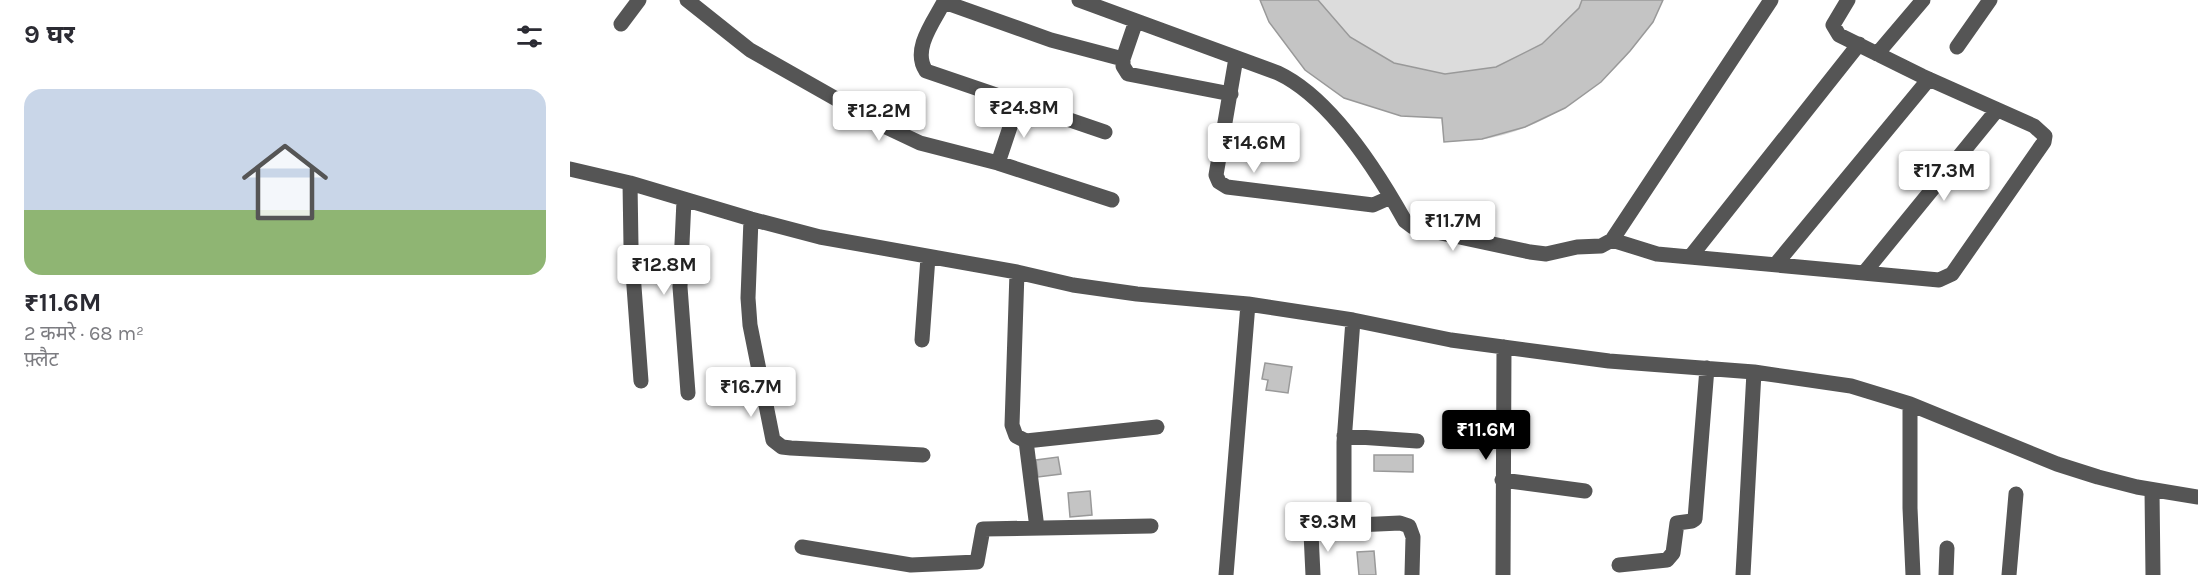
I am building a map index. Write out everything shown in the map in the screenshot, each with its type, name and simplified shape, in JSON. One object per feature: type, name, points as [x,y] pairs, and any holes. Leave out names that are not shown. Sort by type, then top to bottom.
[{"type":"street","points":[[621,24],[639,0]]},
{"type":"street","points":[[687,0],[750,50],[884,126],[920,143],[998,164],[1112,200]]},
{"type":"street","points":[[1079,0],[1287,78],[1319,104],[1367,158],[1405,221],[1413,227],[1546,254],[1577,247],[1601,246],[1612,240],[1771,0]]},
{"type":"street","points":[[1612,240],[1657,254],[1940,280],[1952,274],[2045,139],[2040,129],[1929,80],[1839,35],[1833,29],[1835,20],[1848,0]]},
{"type":"street","points":[[1877,54],[1923,0]]},
{"type":"street","points":[[1957,46],[1990,0]]},
{"type":"street","points":[[1105,132],[926,71],[922,61],[922,47],[944,1],[1051,40],[1123,59]]},
{"type":"street","points":[[1136,21],[1123,59],[1125,71],[1131,76],[1232,94]]},
{"type":"street","points":[[1690,256],[1858,45]]},
{"type":"street","points":[[1236,58],[1232,94],[1216,174],[1222,185],[1373,205],[1391,197]]},
{"type":"street","points":[[1776,264],[1929,80]]},
{"type":"street","points":[[998,164],[1018,103]]},
{"type":"street","points":[[1864,273],[1997,110]]},
{"type":"street","points":[[570,169],[630,183],[820,237],[1017,272],[1073,285],[1137,294],[1248,304],[1353,320],[1450,340],[1503,348],[1609,361],[1754,372],[1851,386],[1910,404],[2057,464],[2152,490],[2198,497]]},
{"type":"street","points":[[630,183],[631,246],[640,381]]},
{"type":"street","points":[[684,200],[680,287],[688,393]]},
{"type":"street","points":[[751,219],[748,298],[750,325],[773,440],[782,447],[791,448],[923,455]]},
{"type":"street","points":[[922,340],[928,257]]},
{"type":"street","points":[[1017,272],[1012,425],[1016,436],[1026,441],[1157,427]]},
{"type":"street","points":[[1226,575],[1248,304]]},
{"type":"street","points":[[1353,320],[1344,436],[1344,515],[1356,525],[1400,523],[1409,526],[1413,537],[1412,575]]},
{"type":"street","points":[[1503,348],[1503,575]]},
{"type":"street","points":[[1619,565],[1667,560],[1673,553],[1677,523],[1695,519],[1707,368]]},
{"type":"street","points":[[1743,575],[1754,372]]},
{"type":"street","points":[[1910,404],[1910,508],[1913,575]]},
{"type":"street","points":[[1344,436],[1418,441]]},
{"type":"street","points":[[1026,441],[1037,528]]},
{"type":"street","points":[[1502,480],[1585,491]]},
{"type":"street","points":[[2152,490],[2153,575]]},
{"type":"street","points":[[2008,575],[2016,494]]},
{"type":"street","points":[[802,547],[911,570],[977,562],[983,529],[1151,526]]},
{"type":"street","points":[[1311,533],[1313,575]]},
{"type":"street","points":[[1946,575],[1947,548]]},
{"type":"shaded area","points":[[1260,0],[1663,0],[1650,25],[1612,71],[1563,109],[1508,134],[1480,140],[1444,142],[1441,118],[1401,116],[1344,98],[1305,70],[1269,22]]},
{"type":"building","points":[[1260,0],[1318,0],[1350,37],[1394,63],[1445,74],[1496,67],[1542,44],[1579,8],[1582,0],[1663,0],[1653,22],[1630,51],[1601,82],[1565,108],[1525,127],[1482,139],[1444,142],[1442,118],[1401,116],[1344,98],[1305,70],[1269,22]]},
{"type":"building","points":[[1265,363],[1292,367],[1288,393],[1266,390],[1268,380],[1262,379]]},
{"type":"building","points":[[1374,455],[1413,455],[1413,472],[1374,471]]},
{"type":"building","points":[[1058,457],[1061,474],[1038,477],[1036,460]]},
{"type":"building","points":[[1090,491],[1092,515],[1070,517],[1068,493]]},
{"type":"building","points":[[1374,551],[1376,575],[1359,575],[1357,552]]}]
